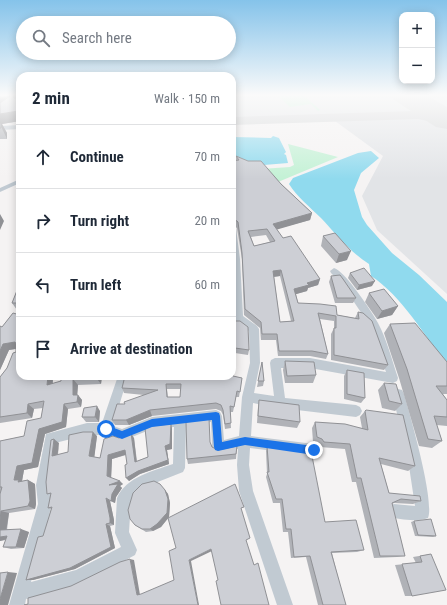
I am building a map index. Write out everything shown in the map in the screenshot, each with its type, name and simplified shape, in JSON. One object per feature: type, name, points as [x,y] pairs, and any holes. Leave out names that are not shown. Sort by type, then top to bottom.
[{"type":"street","points":[[0,128],[16,127]]},
{"type":"street","points":[[0,191],[16,182]]},
{"type":"street","points":[[0,191],[16,189]]},
{"type":"street","points":[[236,259],[238,318],[254,329],[255,364],[248,397],[242,465],[246,491],[285,605]]},
{"type":"street","points":[[334,270],[349,288],[374,325],[393,378],[408,428],[420,488],[423,513],[394,511]]},
{"type":"street","points":[[280,403],[275,363],[310,363],[393,378]]},
{"type":"street","points":[[106,429],[122,380]]},
{"type":"street","points":[[248,397],[280,403],[356,411]]},
{"type":"street","points":[[19,599],[45,504],[43,485],[50,438],[87,429],[106,429],[122,435],[152,423],[216,416],[218,447],[245,441],[314,450]]},
{"type":"street","points":[[19,599],[77,577],[130,550],[122,533],[124,498],[141,482],[179,468],[180,421]]},
{"type":"shaded area","points":[[236,122],[271,122],[236,123]]},
{"type":"shaded area","points":[[337,122],[447,122],[447,294],[377,230],[362,196],[383,156]]},
{"type":"green space","points":[[288,144],[338,157],[278,182],[261,169],[290,167],[294,165]]},
{"type":"water","points":[[273,136],[279,138],[286,152],[284,154],[286,155],[288,163],[264,165],[236,162],[236,137],[271,138]]},
{"type":"water","points":[[371,151],[379,158],[361,173],[354,190],[362,217],[367,225],[392,253],[419,275],[447,302],[447,366],[403,305],[382,284],[371,276],[369,264],[356,254],[300,198],[289,184],[293,178],[358,153]]},
{"type":"building","points":[[236,156],[248,161],[261,161],[281,184],[312,213],[273,224],[283,238],[291,236],[320,279],[307,283],[309,285],[294,289],[298,303],[336,306],[337,315],[359,319],[358,312],[363,313],[372,321],[388,365],[334,355],[334,328],[336,328],[336,316],[318,313],[328,354],[312,351],[279,351],[277,334],[262,334],[261,322],[245,309],[242,253],[238,222],[236,220],[236,160],[239,160]],"holes":[[[267,229],[275,241],[254,246],[248,231]],[[281,270],[294,321],[280,322],[273,271]]]},
{"type":"building","points":[[335,233],[351,251],[339,254],[323,236]]},
{"type":"building","points":[[364,268],[375,281],[359,285],[350,273]]},
{"type":"building","points":[[340,275],[356,298],[337,298],[331,276]]},
{"type":"building","points":[[384,289],[398,306],[382,311],[369,293]]},
{"type":"building","points":[[16,293],[16,303],[12,303]]},
{"type":"building","points":[[13,313],[16,314],[16,344],[15,342],[3,344],[0,351],[0,326],[2,327]]},
{"type":"building","points":[[236,321],[240,321],[248,327],[249,350],[236,348]]},
{"type":"building","points":[[415,323],[447,362],[447,386],[436,386],[447,400],[447,417],[434,416],[442,441],[428,439],[407,369],[390,324]]},
{"type":"building","points":[[16,352],[16,380],[48,380],[47,385],[61,380],[73,380],[73,395],[78,395],[77,402],[64,404],[62,422],[39,429],[32,463],[17,466],[14,480],[19,480],[18,482],[28,480],[30,501],[28,506],[1,511],[0,520],[0,494],[2,487],[0,487],[0,441],[24,436],[27,421],[41,418],[44,401],[28,404],[27,413],[0,417],[0,377],[7,368],[13,353]]},
{"type":"building","points":[[285,361],[314,362],[316,375],[287,376]]},
{"type":"building","points":[[262,362],[264,381],[258,381]]},
{"type":"building","points":[[347,370],[364,373],[365,398],[347,394]]},
{"type":"building","points":[[236,377],[242,378],[240,392],[237,391],[234,407],[230,406],[231,423],[225,424],[221,405],[216,403],[150,410],[126,420],[112,420],[117,404],[125,404],[124,402],[158,390],[122,388],[124,380],[236,380]],"holes":[[[166,384],[181,384],[180,397],[167,397]]]},
{"type":"building","points":[[384,383],[396,384],[402,404],[389,401]]},
{"type":"building","points":[[259,400],[299,405],[300,422],[258,416]]},
{"type":"building","points":[[97,406],[95,417],[82,417],[84,408]]},
{"type":"building","points":[[366,410],[403,415],[415,466],[379,458],[389,493],[420,496],[421,501],[401,499],[392,503],[405,556],[380,556],[361,478],[357,478],[350,444],[324,442],[322,439],[317,437],[315,422],[345,424],[368,430]]},
{"type":"building","points":[[209,418],[210,442],[212,447],[218,450],[237,446],[236,454],[187,459],[186,422]]},
{"type":"building","points":[[171,424],[170,444],[165,446],[168,460],[138,471],[126,478],[125,465],[127,464],[125,450],[108,455],[107,476],[120,481],[109,485],[118,484],[112,494],[111,501],[106,498],[110,523],[106,524],[111,547],[70,568],[26,580],[38,537],[43,536],[52,507],[48,508],[51,493],[47,494],[46,482],[51,440],[54,439],[52,456],[68,452],[69,435],[83,432],[93,432],[89,456],[100,458],[104,439],[113,436],[119,438],[131,433],[135,462],[148,457],[145,428],[150,426]]},
{"type":"building","points":[[267,446],[311,451],[325,522],[356,520],[364,550],[331,552],[346,605],[323,605],[310,556],[294,557],[291,529],[286,529],[282,499],[276,499],[267,472],[269,472]]},
{"type":"building","points":[[154,481],[160,484],[165,490],[168,499],[167,513],[150,529],[142,529],[135,525],[130,519],[128,510],[133,493],[142,484]]},
{"type":"building","points":[[235,484],[244,507],[241,508],[250,538],[246,540],[254,565],[258,563],[269,605],[221,605],[216,581],[218,580],[211,549],[189,560],[198,605],[24,605],[28,604],[28,598],[71,586],[120,562],[130,559],[137,595],[174,580],[169,551],[176,548],[168,518]]},
{"type":"building","points":[[431,519],[436,536],[418,535],[414,521]]},
{"type":"building","points":[[21,529],[16,547],[3,547],[7,536],[0,537],[0,530]]},
{"type":"building","points":[[431,554],[446,590],[412,596],[402,564],[422,562],[420,556]]},
{"type":"building","points":[[8,572],[0,599],[0,573]]},
{"type":"route","points":[[106,429],[122,435],[152,423],[216,416],[218,447],[245,441],[314,450]]}]
